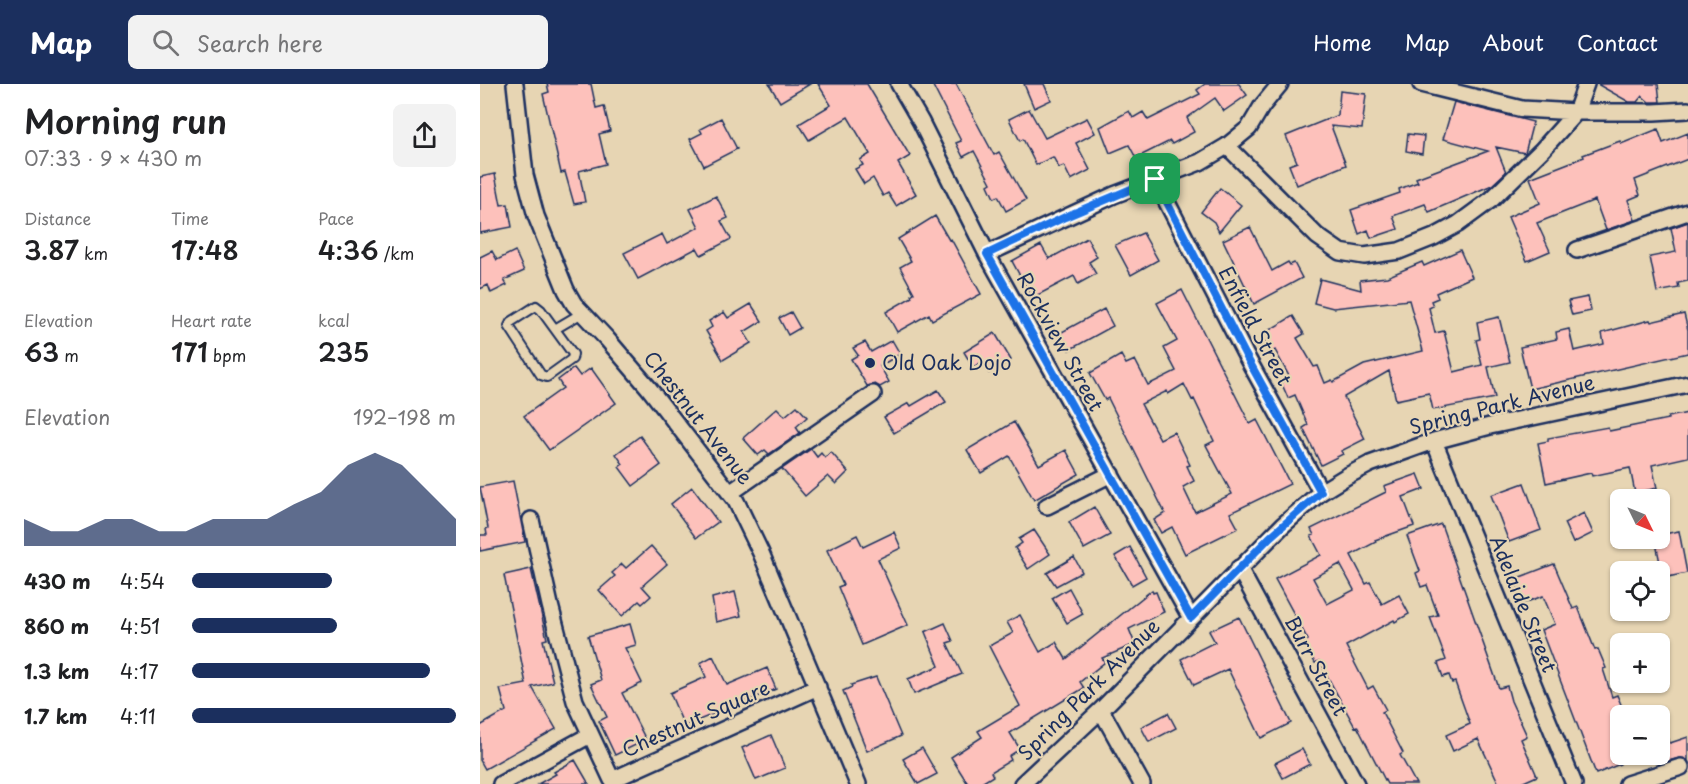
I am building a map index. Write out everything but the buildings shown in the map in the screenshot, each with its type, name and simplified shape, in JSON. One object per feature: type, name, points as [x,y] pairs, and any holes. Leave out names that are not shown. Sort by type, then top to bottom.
[{"type":"street","name":"Chestnut Avenue","points":[[514,84],[525,175],[536,216],[566,290],[574,304],[648,387],[736,501],[761,553],[858,784]]},
{"type":"street","name":"Rockview Street","points":[[899,84],[921,122],[987,254],[1191,618]]},
{"type":"street","points":[[987,254],[1065,217],[1200,162],[1227,147],[1249,128],[1262,106],[1280,84]]},
{"type":"street","points":[[1421,84],[1522,109],[1576,112],[1688,110]]},
{"type":"street","points":[[1227,147],[1317,236],[1340,252],[1364,256],[1399,250],[1434,237],[1458,224],[1492,199],[1517,176],[1576,112],[1586,84]]},
{"type":"street","name":"Enfield Street","points":[[1155,179],[1245,354],[1321,492]]},
{"type":"street","points":[[1577,250],[1688,212]]},
{"type":"street","name":"Spring Park Avenue","points":[[1022,784],[1101,710],[1295,513],[1321,492],[1347,476],[1370,464],[1434,441],[1490,426],[1688,384]]},
{"type":"street","points":[[730,493],[873,394]]},
{"type":"street","name":"Adelaide Street","points":[[1434,441],[1574,784]]},
{"type":"street","points":[[1047,507],[1111,474]]},
{"type":"street","name":"Chestnut Square","points":[[531,520],[575,701],[612,780],[818,687]]},
{"type":"street","name":"Burr Street","points":[[1239,568],[1356,784]]},
{"type":"street","points":[[1101,710],[1142,784]]},
{"type":"street","points":[[501,784],[590,735]]},
{"type":"street","points":[[1627,784],[1681,767]]},
{"type":"lane","points":[[536,306],[555,328],[574,357],[544,377],[509,326],[511,322],[536,306]]},
{"type":"lane","points":[[555,328],[582,313]]},
{"type":"place","name":"Old Oak Dojo","points":[[870,363]]},
{"type":"route","points":[[1155,179],[1245,354],[1321,492],[1270,537],[1191,618],[987,254],[1114,195],[1155,179]]}]
